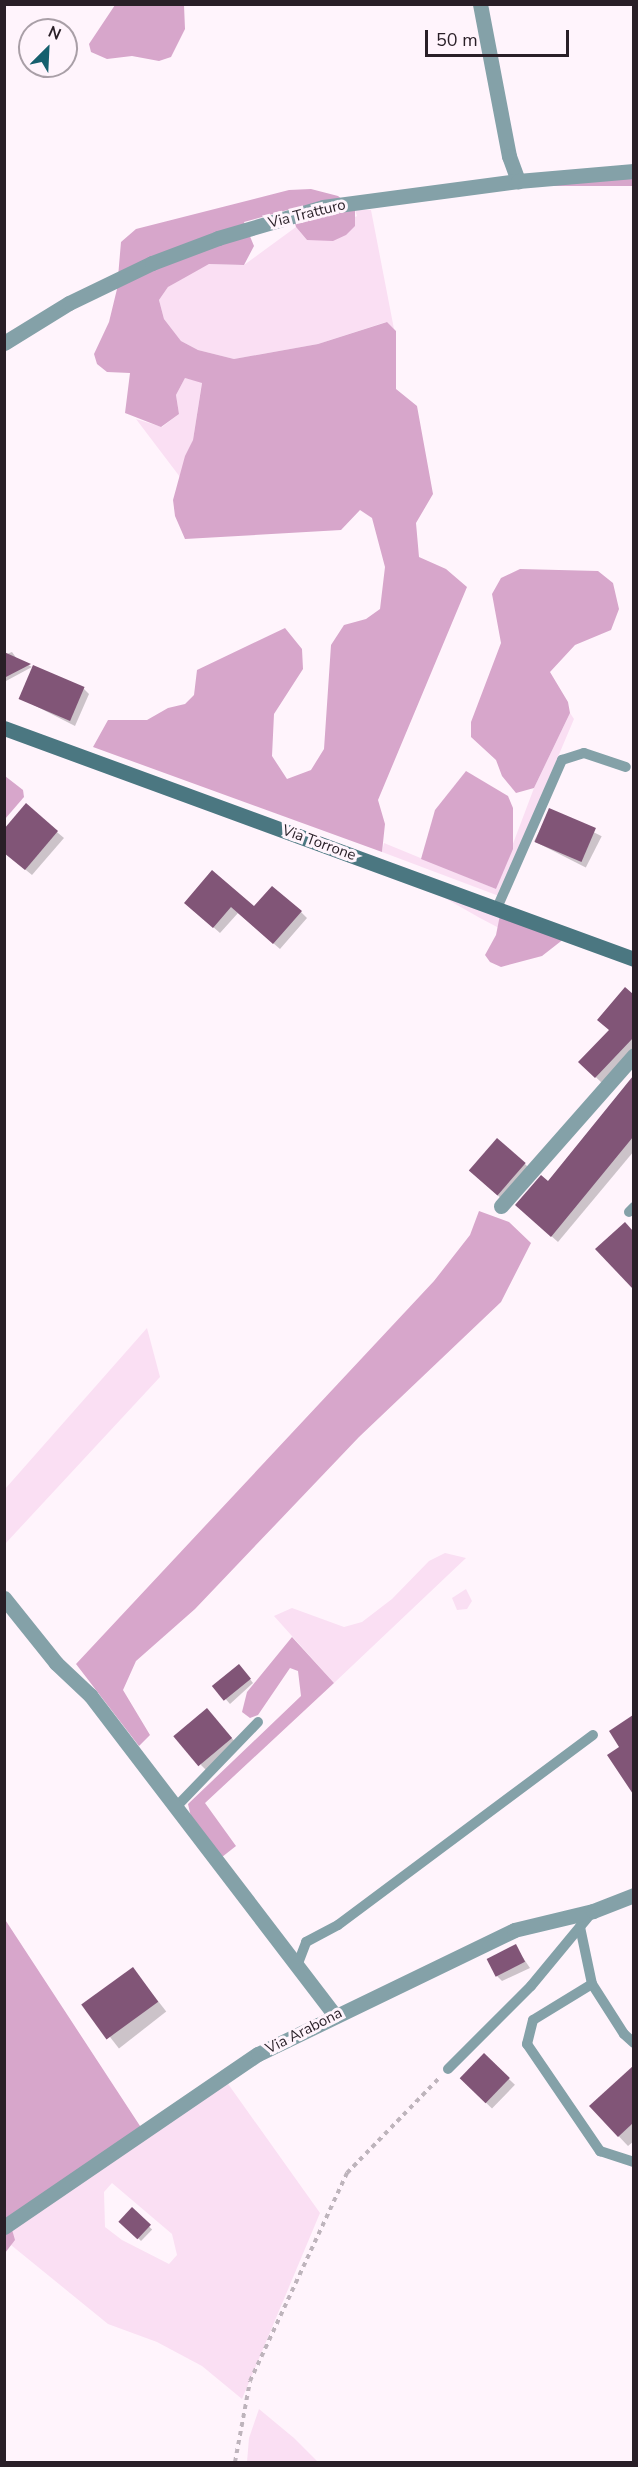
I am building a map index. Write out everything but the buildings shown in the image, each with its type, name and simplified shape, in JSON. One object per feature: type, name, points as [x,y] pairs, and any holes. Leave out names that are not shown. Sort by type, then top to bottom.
[{"type":"main road","name":"Via Torrone","points":[[4,728],[633,959]]},
{"type":"street","points":[[480,4],[509,156],[518,180]]},
{"type":"street","name":"Via Tratturo","points":[[4,343],[69,303],[152,263],[218,238],[323,207],[518,180],[633,171]]},
{"type":"street","points":[[501,1206],[633,1055]]},
{"type":"street","points":[[4,1598],[56,1663],[90,1695],[335,2016]]},
{"type":"street","name":"Via Arabona","points":[[4,2227],[258,2054],[514,1930],[593,1911],[633,1895]]},
{"type":"lane","points":[[497,908],[562,760],[584,753],[626,767]]},
{"type":"lane","points":[[176,1807],[258,1722]]},
{"type":"lane","points":[[297,1966],[306,1942],[339,1925],[592,1735]]},
{"type":"lane","points":[[448,2069],[531,1986],[593,1911]]},
{"type":"lane","points":[[580,1927],[592,1984],[624,2034],[633,2043]]},
{"type":"lane","points":[[592,1984],[534,2020],[527,2044],[600,2151],[633,2162]]},
{"type":"path","points":[[235,2463],[250,2381],[347,2173],[448,2069]]},
{"type":"shaded area","points":[[115,5],[184,5],[185,29],[171,57],[159,61],[132,56],[107,59],[91,52],[89,44]]},
{"type":"shaded area","points":[[529,174],[633,174],[633,186],[529,186]]},
{"type":"shaded area","points":[[311,189],[338,196],[355,210],[355,226],[346,235],[333,241],[307,240],[296,227],[291,209],[244,222],[254,246],[244,265],[209,264],[168,287],[159,300],[164,319],[181,341],[198,350],[234,359],[318,344],[387,322],[396,331],[396,389],[417,406],[433,494],[416,523],[419,557],[446,569],[467,587],[378,800],[385,824],[382,852],[93,747],[108,720],[147,720],[168,708],[185,704],[194,695],[197,670],[285,628],[302,649],[303,669],[274,714],[272,756],[287,779],[311,770],[324,749],[331,645],[344,625],[366,619],[380,609],[385,567],[372,518],[360,510],[341,530],[185,539],[175,516],[173,500],[185,456],[193,440],[202,383],[185,378],[176,395],[179,414],[161,427],[125,413],[130,373],[107,372],[97,364],[94,354],[109,322],[117,289],[121,242],[136,229],[289,190]]},
{"type":"shaded area","points":[[355,210],[371,210],[394,329],[386,322],[318,344],[234,359],[198,350],[181,341],[164,319],[159,300],[168,287],[189,274],[209,264],[244,265],[296,227],[307,240],[357,216]]},
{"type":"shaded area","points":[[185,378],[202,382],[193,440],[180,477],[136,419],[162,427],[179,414],[176,395]]},
{"type":"shaded area","points":[[520,569],[598,571],[613,583],[619,609],[611,630],[575,645],[550,672],[568,702],[570,713],[534,788],[516,793],[502,776],[496,760],[471,737],[471,722],[501,643],[492,594],[501,578]]},
{"type":"shaded area","points":[[570,713],[574,719],[499,896],[382,852],[384,843],[496,889],[534,788]]},
{"type":"shaded area","points":[[466,771],[508,796],[513,808],[513,849],[496,889],[421,859],[435,810]]},
{"type":"shaded area","points":[[5,776],[23,790],[24,797],[5,819]]},
{"type":"shaded area","points":[[443,897],[500,915],[499,928],[480,918]]},
{"type":"shaded area","points":[[500,915],[565,938],[542,956],[501,967],[490,962],[485,955],[496,935]]},
{"type":"shaded area","points":[[479,1211],[509,1222],[531,1243],[501,1302],[359,1437],[195,1609],[136,1661],[123,1690],[150,1735],[139,1746],[76,1664],[434,1281],[470,1235]]},
{"type":"shaded area","points":[[147,1328],[160,1377],[5,1544],[5,1489]]},
{"type":"shaded area","points":[[445,1553],[466,1558],[334,1683],[274,1616],[292,1608],[344,1627],[362,1622],[392,1599],[429,1561]]},
{"type":"shaded area","points":[[466,1589],[472,1601],[467,1609],[457,1610],[452,1598]]},
{"type":"shaded area","points":[[292,1637],[334,1683],[205,1803],[236,1846],[222,1857],[191,1817],[188,1804],[301,1696],[298,1671],[290,1668],[258,1715],[250,1718],[242,1712],[247,1692]]},
{"type":"shaded area","points":[[4,1918],[142,2129],[9,2219],[15,2240],[5,2253]]},
{"type":"shaded area","points":[[226,2081],[320,2213],[242,2399],[202,2366],[157,2342],[108,2324],[11,2245],[13,2228]],"holes":[[[112,2183],[172,2234],[177,2255],[169,2264],[122,2240],[105,2227],[104,2192]]]},
{"type":"shaded area","points":[[259,2409],[294,2438],[318,2462],[247,2462],[249,2438]]}]
